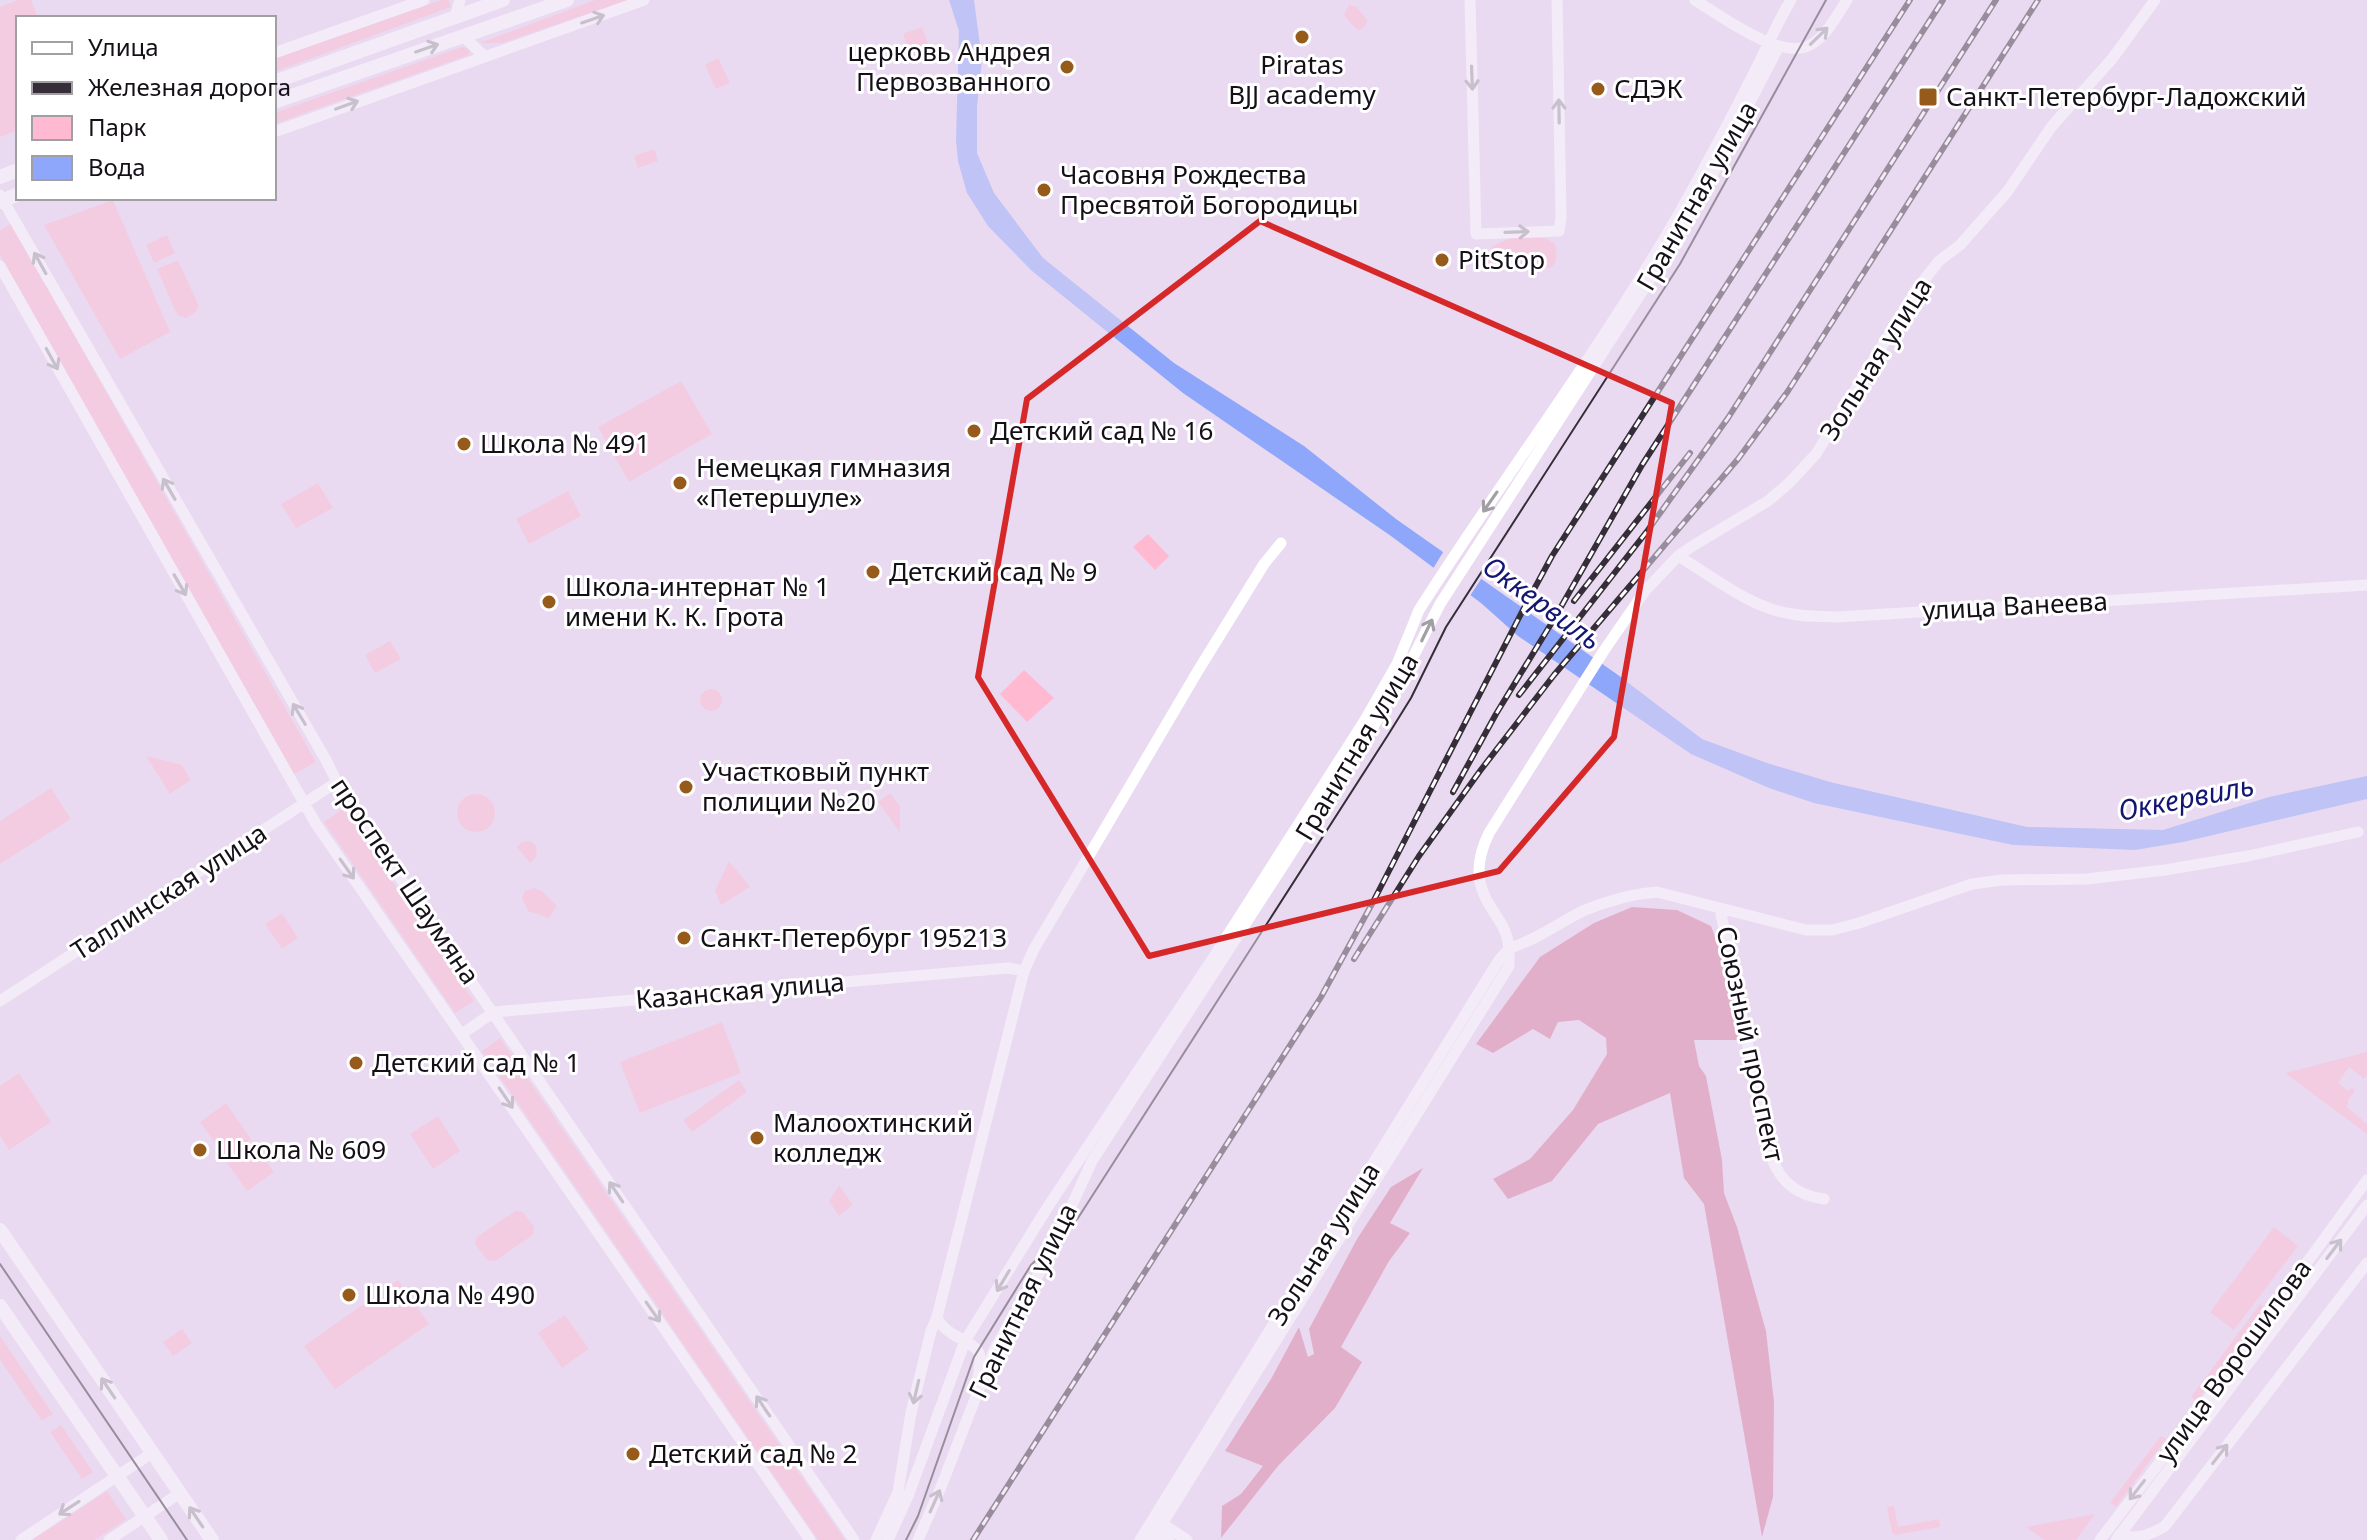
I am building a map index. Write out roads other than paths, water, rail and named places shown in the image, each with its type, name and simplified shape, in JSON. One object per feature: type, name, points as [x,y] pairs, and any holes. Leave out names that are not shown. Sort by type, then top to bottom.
[{"type":"main road","points":[[276,81],[503,0]]},
{"type":"main road","points":[[276,101],[567,0]]},
{"type":"main road","points":[[0,1230],[212,1540]]},
{"type":"main road","points":[[0,1306],[161,1540]]},
{"type":"street","points":[[276,52],[424,0]]},
{"type":"street","points":[[455,17],[460,0]]},
{"type":"street","points":[[276,131],[644,0]]},
{"type":"street","points":[[1470,0],[1476,234],[1559,231],[1557,0]]},
{"type":"street","points":[[1695,0],[1774,44],[1798,50],[1812,44],[1826,31],[1847,0]]},
{"type":"street","name":"Гранитная улица","points":[[918,1540],[1001,1336],[1047,1260],[1092,1161],[1374,725],[1440,604],[1691,216],[1774,44],[1791,0]]},
{"type":"street","name":"Зольная улица","points":[[1140,1540],[1156,1530],[1509,966],[1506,932],[1480,886],[1478,872],[1482,848],[1603,652],[1645,591],[1678,556],[1707,535],[1768,501],[1809,462],[1844,411],[1916,290],[1939,261],[1960,245],[2007,192],[2052,126],[2112,59],[2155,0]]},
{"type":"street","points":[[463,36],[484,56]]},
{"type":"street","name":"Гранитная улица","points":[[888,1540],[903,1494],[965,1341],[1047,1208],[1215,955],[1365,720],[1397,664],[1419,610],[1657,250],[1774,44]]},
{"type":"street","name":"проспект Шаумяна","points":[[5,198],[349,803],[854,1540]]},
{"type":"street","name":"проспект Шаумяна","points":[[0,266],[316,824],[810,1540]]},
{"type":"street","name":"Гранитная улица","points":[[876,1540],[903,1494],[911,1413],[1024,971],[1199,669],[1264,564],[1281,543]]},
{"type":"street","name":"улица Ванеева","points":[[1678,556],[1768,608],[1791,614],[1837,617],[2367,585]]},
{"type":"street","name":"Таллинская улица","points":[[0,1001],[337,782]]},
{"type":"street","points":[[1509,948],[1538,938],[1607,901],[1630,895],[1657,892],[1806,930],[1832,930],[1972,884],[2002,880],[2087,879],[2165,870],[2358,832]]},
{"type":"street","name":"Союзный проспект","points":[[1720,909],[1775,1170],[1799,1194],[1824,1199]]},
{"type":"street","name":"Казанская улица","points":[[462,1034],[494,1012],[1008,968],[1024,971]]},
{"type":"street","name":"улица Ворошилова","points":[[2100,1540],[2196,1415],[2367,1180]]},
{"type":"street","name":"улица Ворошилова","points":[[2117,1538],[2367,1205]]},
{"type":"street","points":[[2117,1538],[2139,1538],[2165,1526],[2367,1263]]},
{"type":"street","points":[[937,1317],[945,1330],[974,1346],[980,1358],[977,1390]]},
{"type":"street","points":[[21,1540],[152,1453]]},
{"type":"street","points":[[109,1540],[180,1493]]},
{"type":"street","points":[[1156,1530],[1169,1540]]},
{"type":"street","points":[[1156,1530],[1187,1540]]},
{"type":"water","points":[[949,0],[974,0],[982,60],[977,107],[977,153],[994,193],[1043,258],[1174,363],[1304,446],[1396,519],[1618,675],[1702,739],[1830,782],[2027,827],[2163,830],[2269,797],[2367,776],[2367,799],[2183,842],[2135,850],[2013,845],[1814,803],[1769,788],[1691,754],[1518,636],[1481,603],[1391,536],[1183,393],[1032,271],[988,226],[967,193],[956,140],[959,31]]},
{"type":"tram line","points":[[906,1540],[918,1516],[974,1357],[1031,1265],[1078,1218],[1388,735],[1411,698],[1446,627],[1680,264],[1826,0]]},
{"type":"tram line","points":[[0,1264],[187,1540]]},
{"type":"railway","points":[[973,1540],[1321,997],[1552,556],[1910,0]]},
{"type":"railway","points":[[1453,792],[1642,465],[1943,0]]},
{"type":"railway","points":[[1519,695],[1648,530],[1728,418],[1996,0]]},
{"type":"railway","points":[[1354,959],[1419,856],[1480,771],[1554,675],[1738,459],[1788,391],[2038,0]]},
{"type":"railway","points":[[1574,601],[1690,453]]},
{"type":"place","name":"Piratas BJJ academy","points":[[1302,37]]},
{"type":"place","name":"церковь Андрея Первозванного","points":[[1067,67]]},
{"type":"place","name":"СДЭК","points":[[1598,89]]},
{"type":"place","name":"Санкт-Петербург-Ладожский","points":[[1928,97]]},
{"type":"place","name":"Часовня Рождества Пресвятой Богородицы","points":[[1044,190]]},
{"type":"place","name":"PitStop","points":[[1442,260]]},
{"type":"place","name":"Детский сад № 16","points":[[974,431]]},
{"type":"place","name":"Школа № 491","points":[[464,444]]},
{"type":"place","name":"Немецкая гимназия «Петершуле»","points":[[680,483]]},
{"type":"place","name":"Детский сад № 9","points":[[873,572]]},
{"type":"place","name":"Школа-интернат № 1 имени К. К. Грота","points":[[549,602]]},
{"type":"place","name":"Участковый пункт полиции №20","points":[[686,787]]},
{"type":"place","name":"Санкт-Петербург 195213","points":[[684,938]]},
{"type":"place","name":"Детский сад № 1","points":[[356,1063]]},
{"type":"place","name":"Малоохтинский колледж","points":[[757,1138]]},
{"type":"place","name":"Школа № 609","points":[[200,1150]]},
{"type":"place","name":"Школа № 490","points":[[349,1295]]},
{"type":"place","name":"Детский сад № 2","points":[[633,1454]]},
{"type":"water label","name":"Оккервиль","points":[[1542,603]]},
{"type":"water label","name":"Оккервиль","points":[[2186,798]]}]
